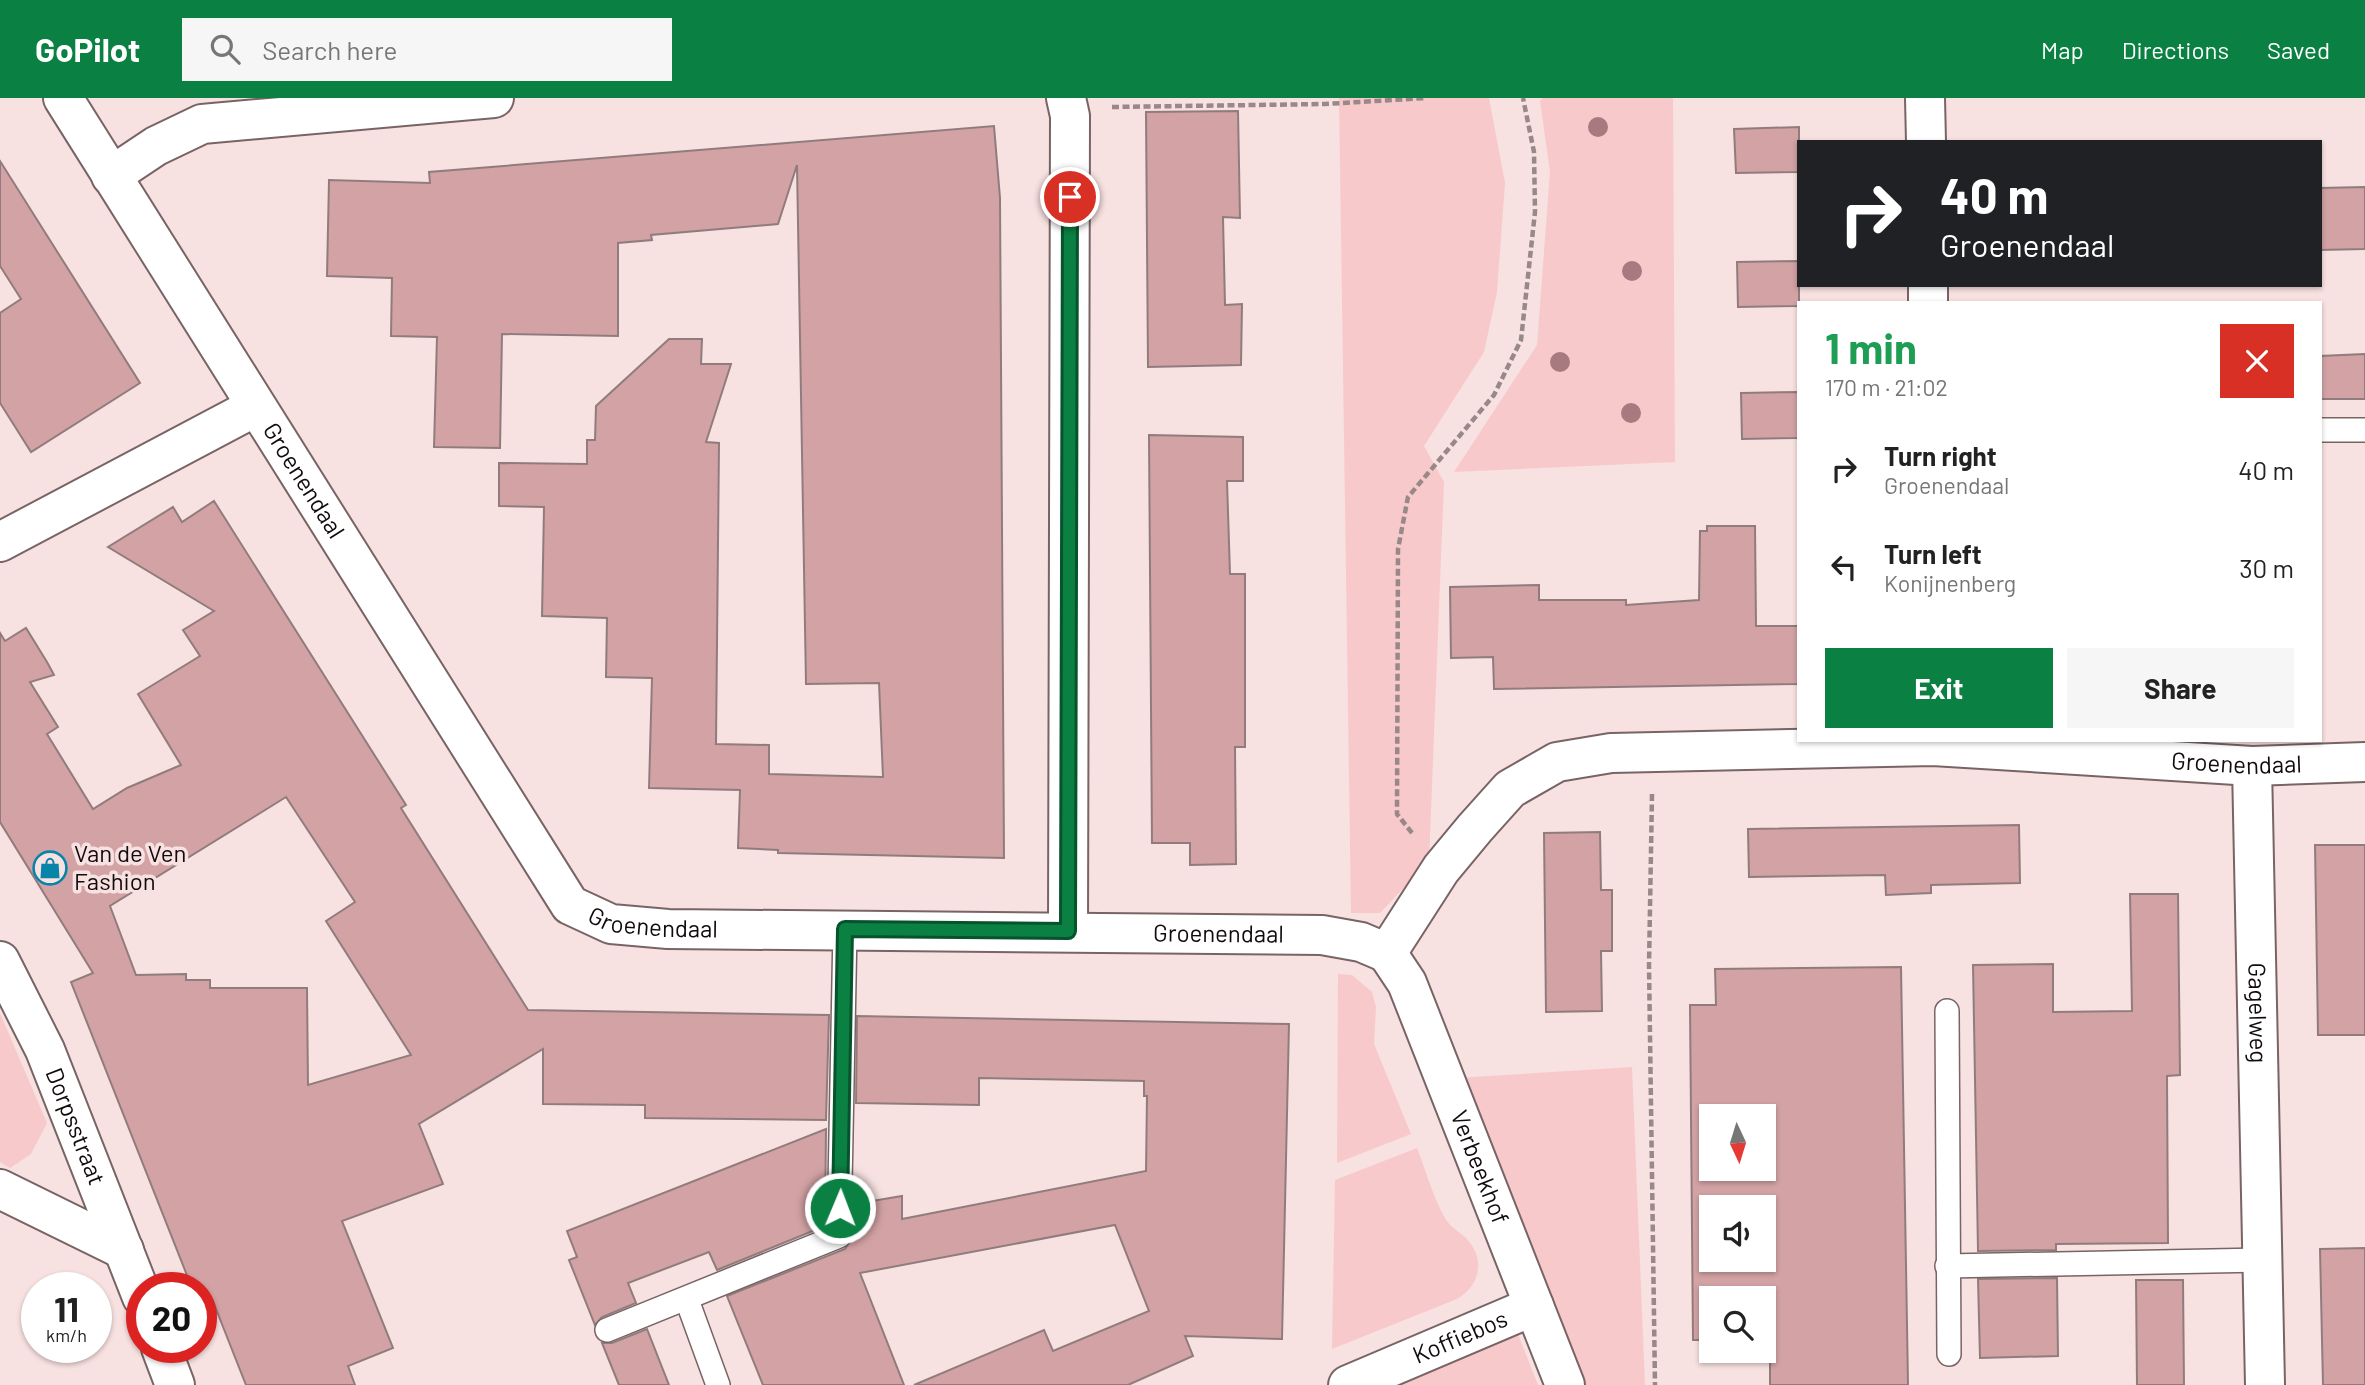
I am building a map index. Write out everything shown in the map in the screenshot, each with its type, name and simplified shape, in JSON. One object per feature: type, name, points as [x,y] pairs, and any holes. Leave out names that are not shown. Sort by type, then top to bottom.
[{"type":"street","name":"Groenendaal","points":[[63,98],[570,905],[611,923],[668,929],[1322,935],[1342,937],[1388,953],[1441,869],[1510,789],[1557,762],[1611,752],[1933,743],[2252,766],[2365,762]]},
{"type":"street","points":[[111,176],[156,146],[202,124],[494,98]]},
{"type":"street","points":[[1925,98],[1926,140]]},
{"type":"street","points":[[1068,107],[1068,931]]},
{"type":"street","name":"Groenendaal","points":[[0,542],[255,407]]},
{"type":"street","name":"Gagelweg","points":[[2252,766],[2265,1385]]},
{"type":"street","name":"Verbeekhof","points":[[1388,953],[1407,983],[1565,1385]]},
{"type":"street","name":"Dorpsstraat","points":[[0,961],[45,1050],[132,1272]]},
{"type":"street","points":[[0,1189],[124,1250]]},
{"type":"street","name":"Koffiebos","points":[[1348,1385],[1534,1306]]},
{"type":"street","points":[[167,1363],[175,1385]]},
{"type":"lane","points":[[2322,430],[2365,430]]},
{"type":"lane","points":[[607,1330],[687,1300],[839,1236],[845,929]]},
{"type":"lane","points":[[1947,1011],[1949,1354]]},
{"type":"lane","points":[[1947,1266],[2262,1260]]},
{"type":"lane","points":[[687,1300],[718,1385]]},
{"type":"path","points":[[1068,107],[1325,104],[1426,98]]},
{"type":"path","points":[[1441,869],[1397,814],[1398,549],[1408,497],[1494,395],[1521,340],[1535,212],[1534,152],[1523,98]]},
{"type":"path","points":[[1653,752],[1649,965],[1655,1385]]},
{"type":"shaded area","points":[[1339,98],[1489,98],[1505,183],[1497,292],[1484,352],[1424,446],[1444,482],[1429,861],[1380,913],[1351,913]]},
{"type":"shaded area","points":[[1543,98],[1673,98],[1675,462],[1454,472],[1537,345],[1550,172],[1540,101]]},
{"type":"shaded area","points":[[1338,974],[1352,975],[1372,992],[1376,1007],[1374,1044],[1411,1134],[1337,1163]]},
{"type":"shaded area","points":[[0,1013],[47,1123],[31,1154],[10,1168],[0,1162]]},
{"type":"shaded area","points":[[1632,1067],[1645,1385],[1586,1385],[1458,1078]]},
{"type":"shaded area","points":[[1417,1148],[1445,1218],[1472,1245],[1478,1262],[1476,1279],[1457,1299],[1332,1349],[1335,1180]]},
{"type":"shaded area","points":[[1518,1334],[1538,1385],[1391,1385]]},
{"type":"building","points":[[1238,111],[1240,218],[1223,217],[1225,305],[1242,304],[1241,365],[1148,367],[1146,112]]},
{"type":"building","points":[[994,126],[1000,198],[1004,858],[778,853],[778,850],[738,848],[740,790],[649,788],[652,678],[606,677],[607,618],[542,616],[544,507],[499,506],[499,463],[587,464],[587,440],[595,440],[596,406],[669,339],[702,339],[701,364],[731,364],[706,442],[719,443],[716,744],[769,745],[769,774],[883,777],[879,683],[806,684],[797,165],[778,224],[651,235],[652,240],[618,243],[618,336],[502,334],[500,448],[434,447],[437,337],[391,336],[392,278],[327,276],[329,180],[430,183],[429,172]]},
{"type":"building","points":[[1799,127],[1797,172],[1736,173],[1734,129]]},
{"type":"building","points":[[0,161],[140,383],[31,452],[0,403],[0,313],[21,299],[0,266]]},
{"type":"building","points":[[2365,187],[2365,249],[2322,250],[2322,188]]},
{"type":"building","points":[[1797,261],[1797,306],[1738,307],[1737,262]]},
{"type":"building","points":[[2365,354],[2365,399],[2322,399],[2322,356]]},
{"type":"building","points":[[1797,392],[1797,438],[1742,439],[1741,393]]},
{"type":"building","points":[[1149,435],[1243,437],[1243,481],[1227,481],[1230,574],[1245,574],[1245,747],[1235,747],[1236,864],[1190,865],[1190,843],[1152,843]]},
{"type":"building","points":[[214,501],[406,805],[401,808],[528,1010],[829,1015],[826,1120],[645,1118],[645,1105],[543,1104],[543,1049],[419,1124],[443,1184],[342,1221],[393,1348],[348,1366],[355,1385],[246,1385],[217,1312],[217,1272],[186,1272],[71,982],[93,973],[0,822],[0,633],[5,641],[26,628],[54,675],[30,682],[58,727],[47,734],[93,809],[127,788],[181,765],[138,694],[200,656],[183,630],[214,611],[108,547],[173,507],[182,522]],"holes":[[[286,797],[355,902],[326,921],[411,1055],[308,1085],[307,988],[210,988],[210,980],[186,980],[186,974],[136,975],[110,906]]]},
{"type":"building","points":[[1707,526],[1755,526],[1756,626],[1797,626],[1797,684],[1494,689],[1493,657],[1451,658],[1450,587],[1539,585],[1539,600],[1626,600],[1626,605],[1699,600],[1700,531],[1707,531]]},
{"type":"building","points":[[2019,825],[2020,883],[1931,885],[1931,893],[1886,895],[1885,875],[1749,877],[1748,829]]},
{"type":"building","points":[[1600,832],[1601,890],[1612,890],[1612,951],[1601,951],[1602,1011],[1546,1012],[1544,833]]},
{"type":"building","points":[[2315,845],[2365,845],[2365,1035],[2318,1035]]},
{"type":"building","points":[[2130,894],[2178,894],[2180,1075],[2167,1076],[2168,1243],[2056,1244],[2056,1250],[1978,1251],[1973,965],[2053,964],[2053,1012],[2132,1011]]},
{"type":"building","points":[[1901,967],[1908,1385],[1770,1385],[1770,1363],[1776,1363],[1776,1286],[1699,1286],[1699,1340],[1693,1340],[1690,1005],[1716,1005],[1715,969]]},
{"type":"building","points":[[857,1016],[1289,1024],[1282,1339],[1185,1336],[1193,1356],[1128,1385],[914,1385],[1044,1330],[1053,1351],[1149,1311],[1115,1225],[860,1273],[904,1385],[763,1385],[727,1296],[845,1249],[853,1237],[854,1204],[902,1196],[902,1219],[1146,1171],[1147,1096],[1144,1096],[1144,1081],[979,1078],[979,1105],[856,1103]]},
{"type":"building","points":[[826,1129],[825,1226],[717,1270],[709,1252],[628,1283],[636,1303],[602,1317],[595,1325],[569,1260],[577,1257],[567,1231]]},
{"type":"building","points":[[2365,1248],[2365,1385],[2323,1385],[2320,1249]]},
{"type":"building","points":[[2057,1278],[2058,1356],[1980,1358],[1978,1279]]},
{"type":"building","points":[[2136,1280],[2183,1280],[2184,1385],[2137,1385]]},
{"type":"building","points":[[647,1329],[669,1385],[619,1385],[602,1343],[612,1343]]},
{"type":"place","name":"Van de Ven Fashion","points":[[50,868]]},
{"type":"route","points":[[840,1208],[845,929],[1068,931],[1070,197]]}]
